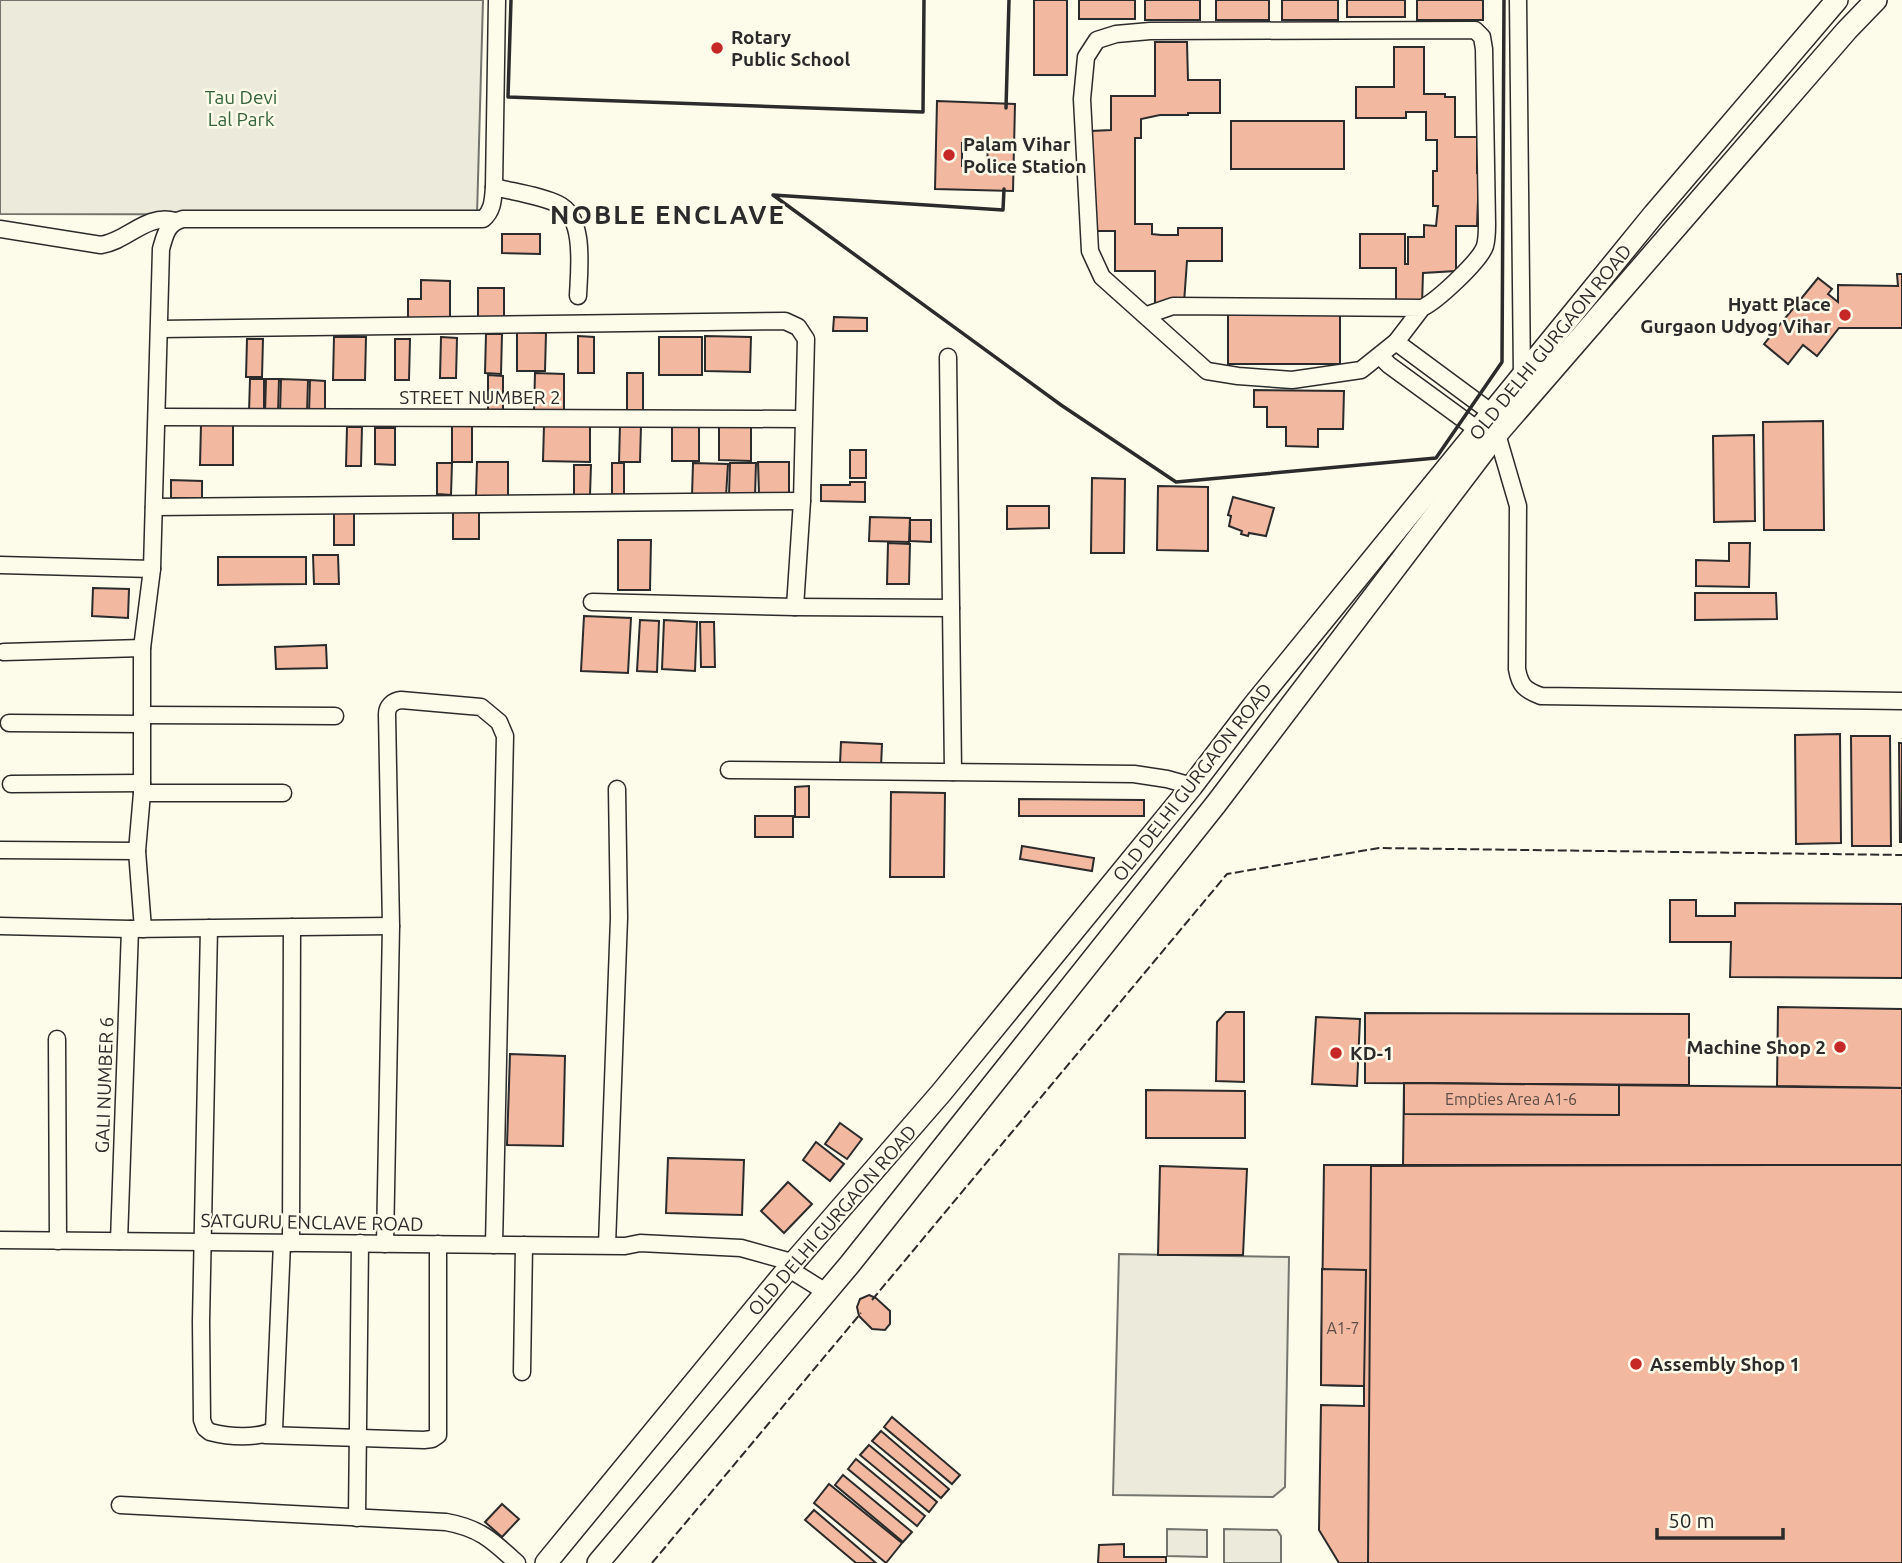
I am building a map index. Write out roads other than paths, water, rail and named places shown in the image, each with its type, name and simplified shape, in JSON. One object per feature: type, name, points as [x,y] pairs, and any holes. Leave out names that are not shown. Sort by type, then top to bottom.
[{"type":"main road","name":"OLD DELHI GURGAON ROAD","points":[[598,1563],[826,1292],[1250,759],[1522,378],[1654,214],[1838,0]]},
{"type":"main road","name":"OLD DELHI GURGAON ROAD","points":[[546,1563],[789,1269],[941,1093],[1226,741],[1489,426],[1877,0]]},
{"type":"main road","points":[[1226,741],[1250,759]]},
{"type":"street","points":[[0,229],[101,245],[117,240],[150,221],[166,219],[483,219],[489,215],[494,187],[497,0]]},
{"type":"street","points":[[1518,0],[1522,378]]},
{"type":"street","points":[[1475,30],[1482,37],[1484,49],[1487,236],[1478,257],[1437,299],[1422,308],[1396,342],[1361,370],[1292,380],[1207,371],[1102,277],[1090,251],[1082,99],[1086,57],[1097,40],[1116,34],[1150,31],[1475,30]]},
{"type":"street","points":[[494,187],[561,205],[571,215],[577,227],[579,241],[578,296]]},
{"type":"street","name":"GALI NUMBER 6","points":[[120,1241],[142,788],[142,648],[152,569],[161,248],[167,230],[175,221]]},
{"type":"street","points":[[1147,315],[1173,306],[1422,308]]},
{"type":"street","points":[[160,329],[785,321],[798,327],[806,339],[802,501],[795,607]]},
{"type":"street","points":[[1396,342],[1489,426],[1518,506],[1517,669],[1519,683],[1527,691],[1541,696],[1902,701]]},
{"type":"street","points":[[1380,356],[1389,365],[1489,426]]},
{"type":"street","points":[[948,357],[953,772]]},
{"type":"street","name":"STREET NUMBER 2","points":[[158,417],[803,419]]},
{"type":"street","points":[[154,507],[802,501]]},
{"type":"street","points":[[0,565],[152,569]]},
{"type":"street","points":[[592,602],[951,608]]},
{"type":"street","points":[[5,652],[142,648]]},
{"type":"street","points":[[385,1244],[391,926],[387,708],[395,701],[401,700],[481,707],[499,722],[505,736],[494,1245]]},
{"type":"street","points":[[9,723],[335,716]]},
{"type":"street","points":[[729,770],[1150,775],[1192,786]]},
{"type":"street","points":[[11,784],[283,793]]},
{"type":"street","points":[[607,1245],[618,918],[617,789]]},
{"type":"street","points":[[0,850],[137,851]]},
{"type":"street","points":[[0,926],[136,929],[391,926]]},
{"type":"street","points":[[265,1434],[274,1430],[276,1422],[287,1243],[292,927]]},
{"type":"street","points":[[209,928],[203,1242],[202,1420],[205,1428],[218,1434],[424,1440],[438,1435],[438,1244]]},
{"type":"street","points":[[57,1039],[58,1241]]},
{"type":"street","name":"SATGURU ENCLAVE ROAD","points":[[0,1240],[625,1246],[638,1251],[752,1258],[789,1269],[826,1292]]},
{"type":"street","points":[[357,1518],[360,1243]]},
{"type":"street","points":[[522,1371],[524,1245]]},
{"type":"street","points":[[120,1505],[446,1522],[463,1525],[487,1536],[517,1563]]},
{"type":"place","name":"Rotary Public School","points":[[717,48]]},
{"type":"place","name":"Palam Vihar Police Station","points":[[949,155]]},
{"type":"place","name":"Hyatt Place Gurgaon Udyog Vihar","points":[[1845,315]]},
{"type":"place","name":"Machine Shop 2","points":[[1840,1047]]},
{"type":"place","name":"KD-1","points":[[1336,1053]]},
{"type":"place","name":"Assembly Shop 1","points":[[1636,1364]]},
{"type":"district","name":"NOBLE ENCLAVE","points":[[668,215]]},
{"type":"park label","name":"Tau Devi Lal Park","points":[[241,108]]}]
